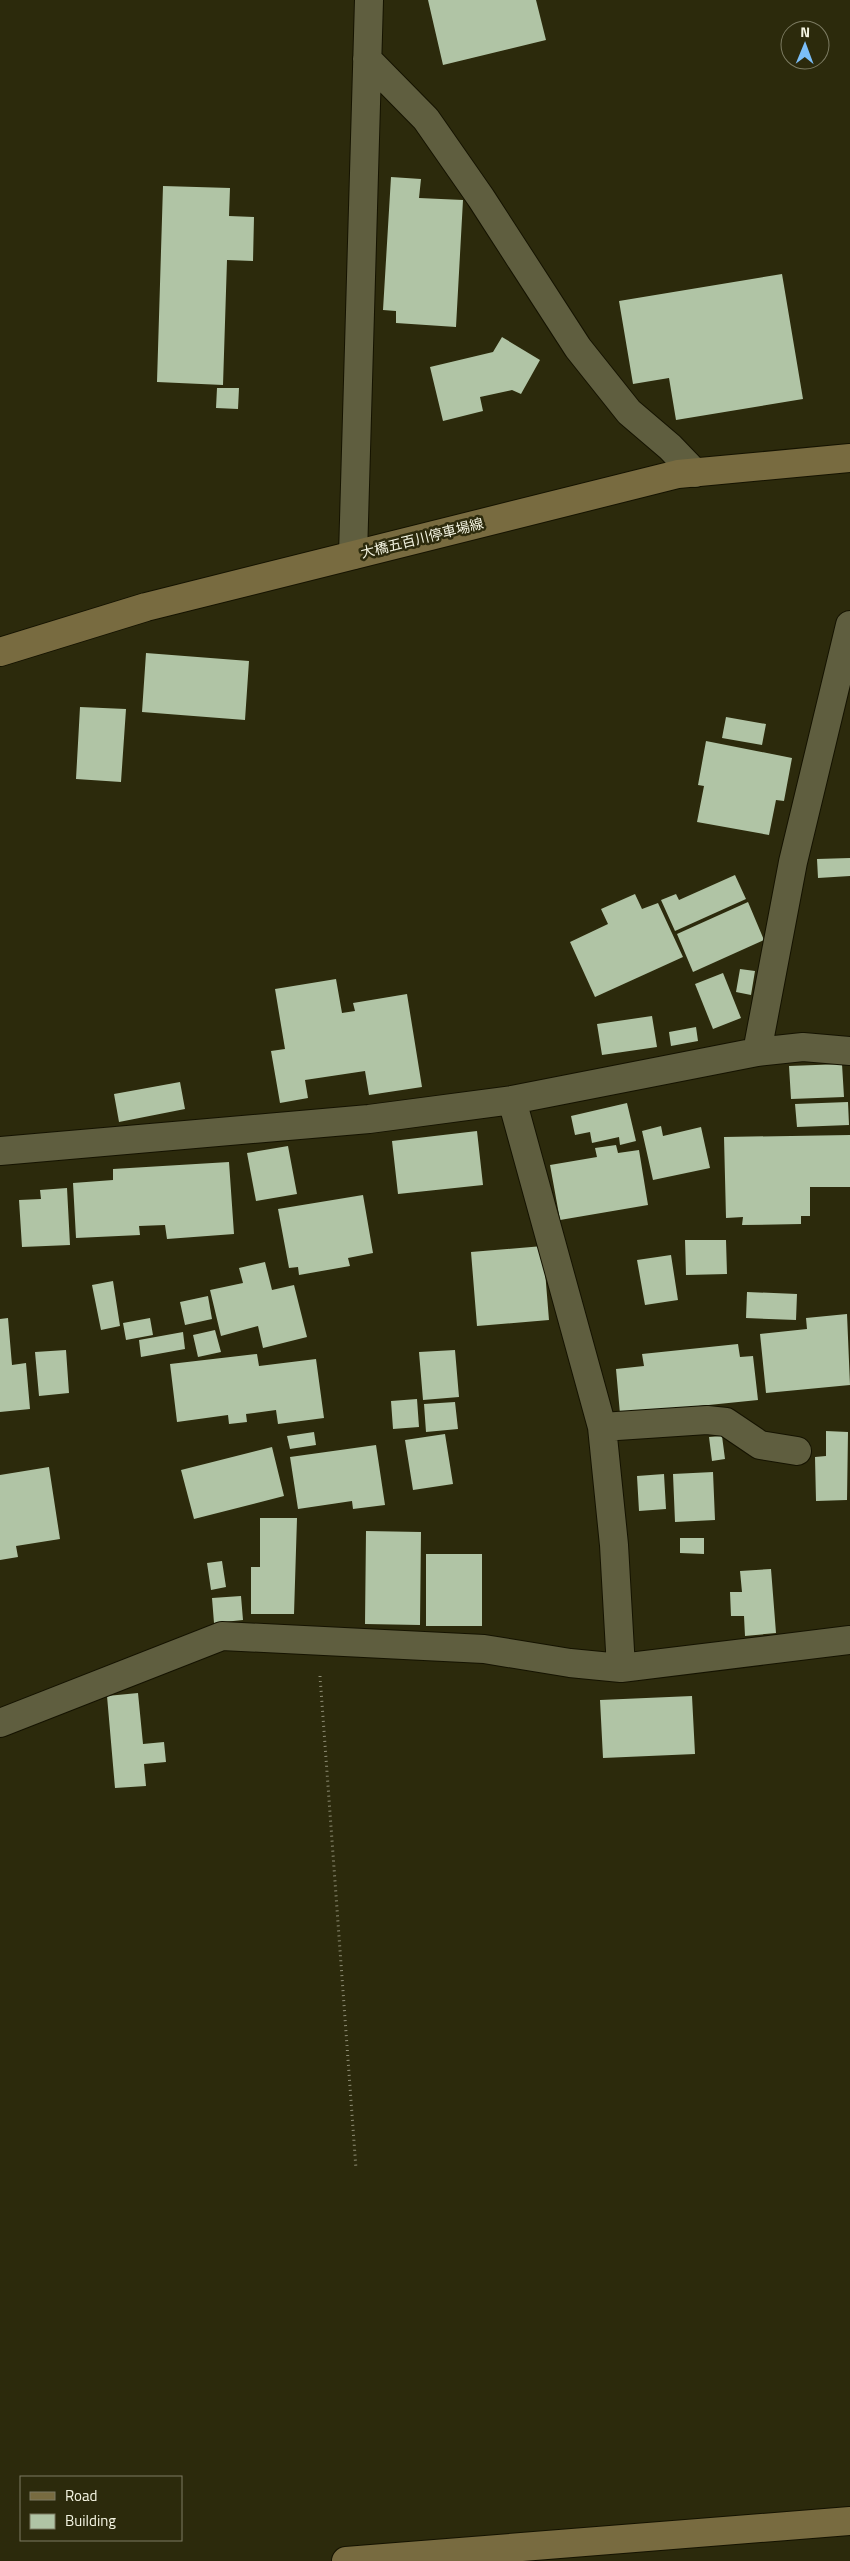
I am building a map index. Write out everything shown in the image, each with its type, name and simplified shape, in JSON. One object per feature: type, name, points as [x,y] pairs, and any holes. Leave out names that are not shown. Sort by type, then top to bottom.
[{"type":"main road","name":"大橋五百川停車場線","points":[[0,652],[146,607],[678,474],[850,458]]},
{"type":"main road","points":[[346,2561],[850,2521]]},
{"type":"street","points":[[353,555],[369,0]]},
{"type":"street","points":[[367,58],[426,119],[578,348],[629,412],[670,447],[695,473]]},
{"type":"street","points":[[757,1052],[793,862],[850,626]]},
{"type":"street","points":[[0,1151],[369,1119],[512,1100],[757,1052],[803,1047],[850,1051]]},
{"type":"street","points":[[512,1100],[602,1427],[614,1545],[621,1668]]},
{"type":"street","points":[[602,1427],[707,1420],[726,1422],[760,1445],[797,1451]]},
{"type":"street","points":[[0,1723],[222,1636],[484,1649],[570,1663],[621,1668],[850,1640]]},
{"type":"path","points":[[318,1641],[356,2169]]},
{"type":"building","points":[[428,0],[536,0],[546,40],[443,65]]},
{"type":"building","points":[[391,177],[421,179],[419,198],[463,200],[456,327],[396,323],[396,311],[383,310]]},
{"type":"building","points":[[163,186],[230,188],[229,216],[254,217],[253,261],[227,260],[223,385],[157,382]]},
{"type":"building","points":[[782,274],[803,399],[676,420],[669,378],[633,384],[619,301]]},
{"type":"building","points":[[502,337],[540,360],[521,394],[512,390],[480,397],[483,411],[443,421],[430,367],[493,352]]},
{"type":"building","points":[[217,388],[239,388],[238,409],[216,408]]},
{"type":"building","points":[[146,653],[249,661],[245,720],[142,712]]},
{"type":"building","points":[[80,707],[126,709],[121,782],[76,779]]},
{"type":"building","points":[[726,717],[766,724],[762,745],[722,738]]},
{"type":"building","points":[[706,741],[792,758],[784,801],[776,800],[769,835],[697,822],[704,786],[698,785]]},
{"type":"building","points":[[850,858],[850,876],[818,878],[817,859]]},
{"type":"building","points":[[735,875],[746,899],[675,931],[661,900],[676,894],[679,900]]},
{"type":"building","points":[[635,894],[642,909],[658,903],[683,957],[595,997],[570,942],[608,924],[601,909]]},
{"type":"building","points":[[748,902],[764,940],[693,972],[677,934]]},
{"type":"building","points":[[740,969],[755,971],[751,995],[736,992]]},
{"type":"building","points":[[723,973],[741,1018],[713,1029],[695,984]]},
{"type":"building","points":[[336,979],[342,1013],[355,1011],[353,1003],[407,994],[422,1087],[369,1095],[365,1071],[305,1080],[308,1098],[280,1103],[271,1051],[285,1049],[275,989]]},
{"type":"building","points":[[652,1016],[657,1047],[602,1055],[597,1024]]},
{"type":"building","points":[[696,1027],[698,1041],[671,1046],[669,1032]]},
{"type":"building","points":[[842,1064],[844,1097],[791,1099],[789,1066]]},
{"type":"building","points":[[180,1082],[185,1109],[119,1122],[114,1094]]},
{"type":"building","points":[[848,1102],[849,1125],[797,1127],[795,1104]]},
{"type":"building","points":[[627,1103],[636,1141],[620,1145],[619,1137],[592,1143],[590,1132],[575,1135],[571,1116]]},
{"type":"building","points":[[661,1126],[663,1136],[701,1127],[710,1168],[653,1180],[642,1131]]},
{"type":"building","points":[[477,1131],[483,1185],[398,1194],[392,1141]]},
{"type":"building","points":[[850,1135],[850,1187],[810,1187],[810,1216],[801,1216],[801,1224],[742,1225],[743,1217],[726,1218],[724,1137]]},
{"type":"building","points":[[616,1145],[618,1153],[639,1150],[648,1205],[560,1220],[550,1165],[597,1157],[595,1148]]},
{"type":"building","points":[[288,1146],[297,1194],[256,1201],[247,1153]]},
{"type":"building","points":[[229,1162],[234,1234],[167,1239],[165,1225],[139,1226],[140,1235],[76,1238],[73,1183],[113,1180],[113,1169]]},
{"type":"building","points":[[67,1188],[70,1245],[22,1247],[19,1200],[41,1199],[40,1190]]},
{"type":"building","points":[[363,1195],[373,1253],[348,1258],[350,1266],[299,1275],[298,1267],[289,1268],[278,1209]]},
{"type":"building","points":[[685,1240],[726,1240],[727,1274],[686,1275]]},
{"type":"building","points":[[543,1246],[549,1320],[477,1326],[471,1252]]},
{"type":"building","points":[[671,1255],[678,1300],[645,1305],[637,1260]]},
{"type":"building","points":[[265,1262],[272,1290],[294,1285],[307,1337],[263,1348],[258,1326],[221,1336],[210,1290],[243,1283],[239,1268]]},
{"type":"building","points":[[113,1281],[120,1326],[101,1330],[92,1285]]},
{"type":"building","points":[[747,1292],[797,1294],[796,1320],[746,1318]]},
{"type":"building","points":[[208,1296],[212,1319],[185,1325],[180,1302]]},
{"type":"building","points":[[847,1314],[850,1385],[766,1393],[760,1334],[807,1329],[806,1318]]},
{"type":"building","points":[[8,1318],[12,1365],[26,1363],[30,1409],[0,1412],[0,1319]]},
{"type":"building","points":[[150,1318],[153,1335],[126,1340],[123,1323]]},
{"type":"building","points":[[215,1330],[221,1352],[198,1357],[193,1335]]},
{"type":"building","points":[[183,1332],[185,1349],[141,1357],[139,1340]]},
{"type":"building","points":[[738,1344],[740,1357],[753,1356],[758,1400],[620,1414],[616,1369],[644,1366],[642,1354]]},
{"type":"building","points":[[66,1350],[69,1393],[39,1396],[35,1352]]},
{"type":"building","points":[[455,1350],[459,1397],[423,1400],[419,1352]]},
{"type":"building","points":[[257,1354],[259,1366],[316,1359],[324,1418],[278,1424],[276,1410],[246,1414],[247,1422],[229,1424],[228,1415],[177,1422],[170,1364]]},
{"type":"building","points":[[417,1399],[419,1427],[393,1429],[391,1401]]},
{"type":"building","points":[[455,1402],[458,1429],[426,1432],[424,1404]]},
{"type":"building","points":[[826,1431],[848,1432],[847,1500],[816,1501],[815,1457],[826,1456]]},
{"type":"building","points":[[314,1432],[316,1445],[290,1449],[287,1436]]},
{"type":"building","points":[[445,1434],[453,1484],[413,1490],[405,1440]]},
{"type":"building","points":[[722,1436],[725,1459],[712,1461],[709,1437]]},
{"type":"building","points":[[376,1445],[385,1505],[353,1509],[352,1501],[298,1509],[290,1457]]},
{"type":"building","points":[[272,1447],[284,1496],[194,1519],[181,1470]]},
{"type":"building","points":[[49,1467],[60,1539],[16,1546],[18,1557],[0,1560],[0,1475]]},
{"type":"building","points":[[713,1472],[715,1520],[675,1522],[673,1474]]},
{"type":"building","points":[[664,1474],[666,1509],[639,1511],[637,1476]]},
{"type":"building","points":[[260,1518],[297,1518],[294,1614],[251,1614],[251,1567],[260,1567]]},
{"type":"building","points":[[366,1531],[421,1532],[420,1625],[365,1624]]},
{"type":"building","points":[[680,1538],[704,1538],[704,1554],[680,1553]]},
{"type":"building","points":[[426,1554],[482,1554],[482,1626],[426,1626]]},
{"type":"building","points":[[222,1561],[226,1587],[211,1590],[207,1563]]},
{"type":"building","points":[[771,1569],[776,1633],[745,1636],[744,1616],[731,1616],[730,1592],[742,1592],[740,1571]]},
{"type":"building","points":[[241,1596],[243,1620],[214,1623],[212,1598]]},
{"type":"building","points":[[138,1693],[143,1744],[164,1742],[166,1762],[144,1764],[146,1786],[115,1788],[107,1696]]},
{"type":"building","points":[[692,1696],[695,1754],[603,1758],[600,1700]]}]
